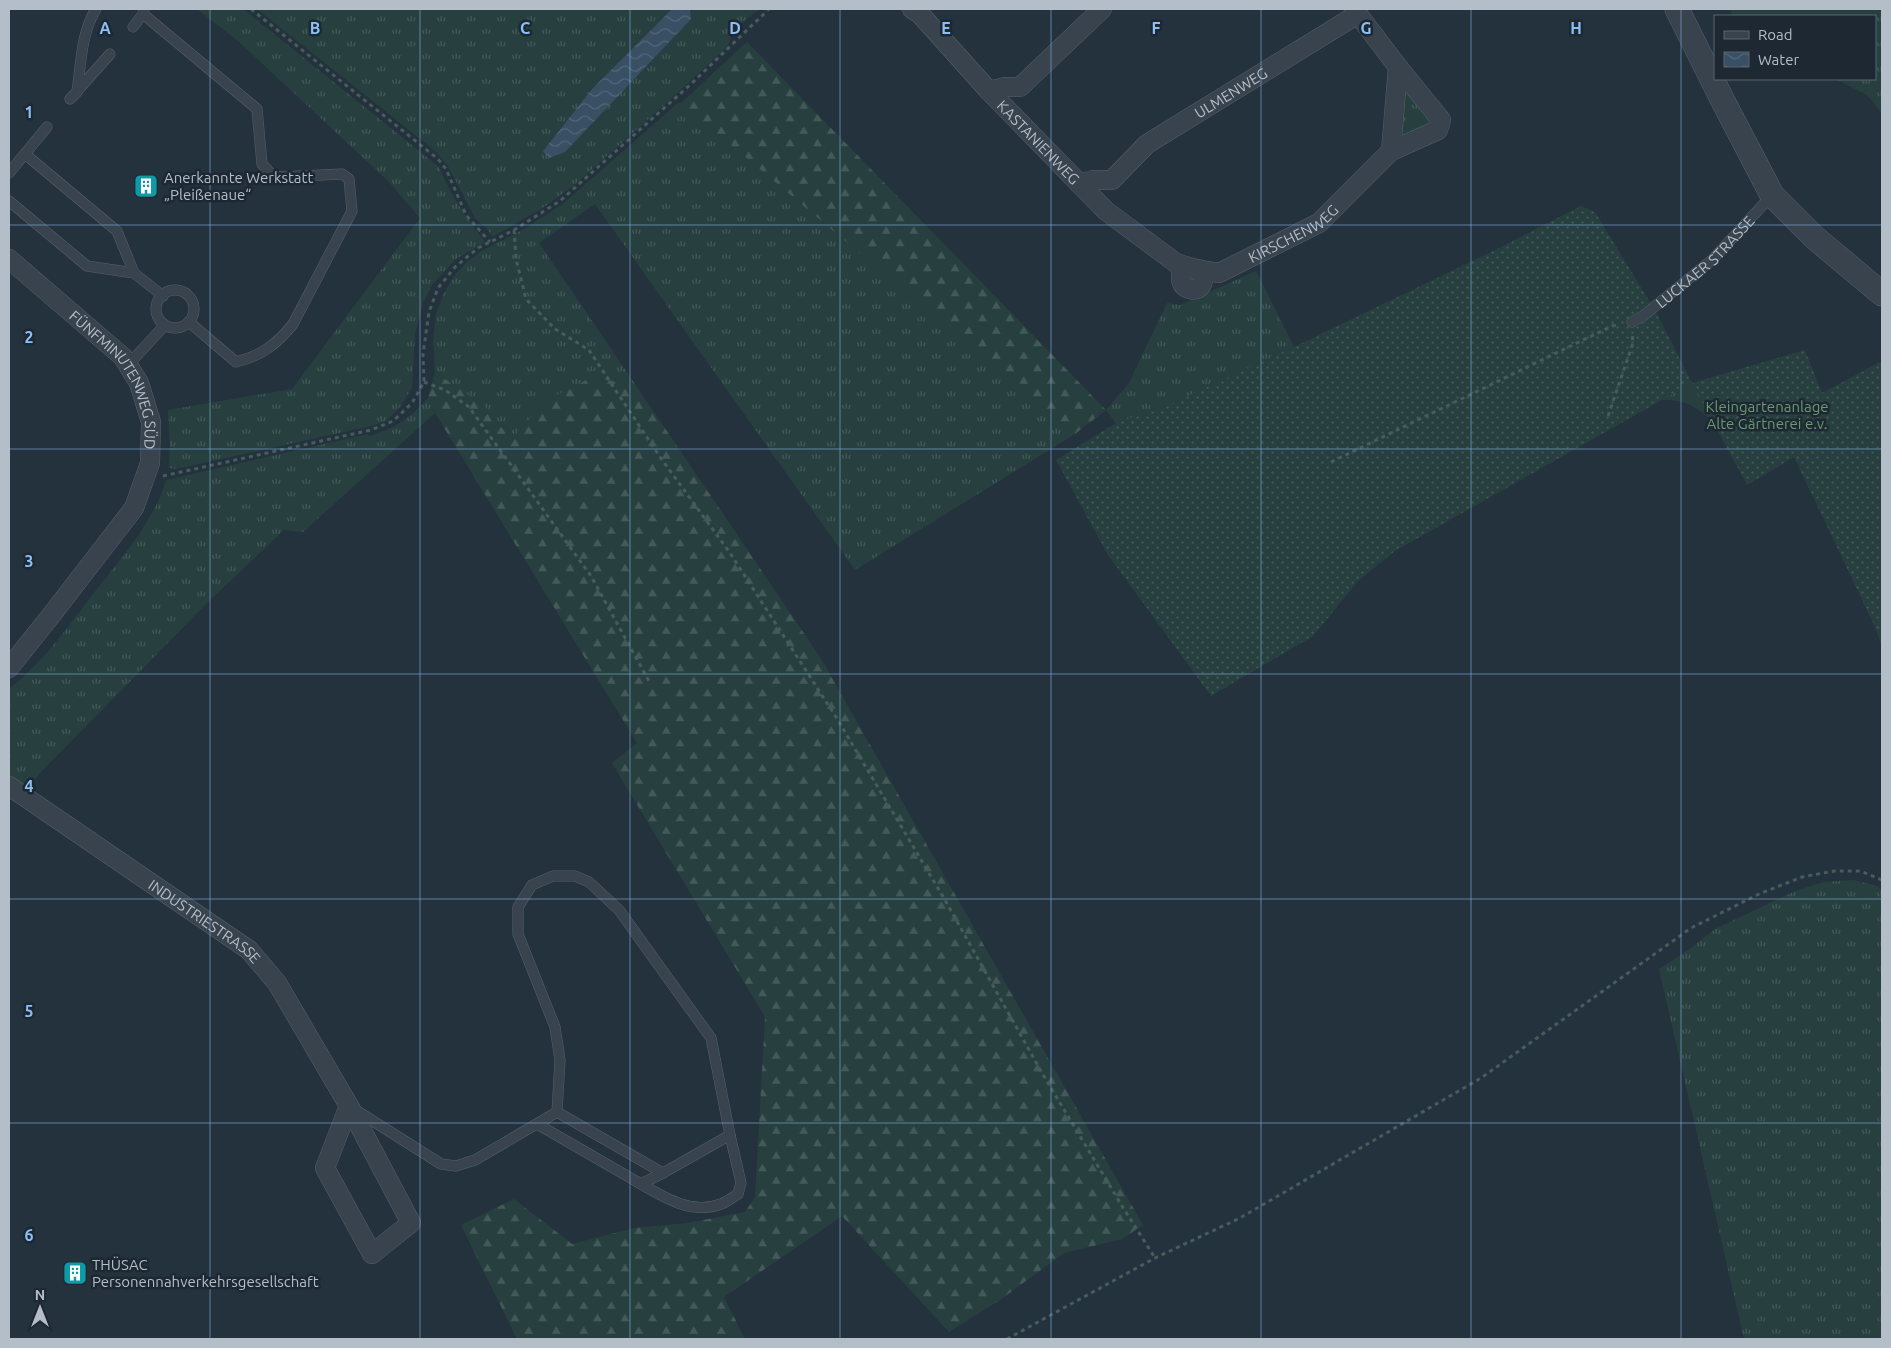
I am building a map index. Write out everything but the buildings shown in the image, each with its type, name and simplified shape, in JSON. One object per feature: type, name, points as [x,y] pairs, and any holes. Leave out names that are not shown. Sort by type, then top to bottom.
[{"type":"street","points":[[1015,118],[1020,87],[1102,9]]},
{"type":"street","points":[[1677,9],[1772,195],[1814,237],[1882,294]]},
{"type":"street","name":"KASTANIENWEG","points":[[917,10],[989,91],[1078,184],[1106,211],[1179,264]]},
{"type":"street","points":[[1356,11],[1398,67],[1391,151]]},
{"type":"street","name":"ULMENWEG","points":[[1112,180],[1147,144],[1356,11]]},
{"type":"street","name":"KIRSCHENWEG","points":[[1179,264],[1219,273],[1319,224],[1391,151],[1438,130],[1441,120],[1398,67]]},
{"type":"street","points":[[989,91],[1005,87],[1020,87]]},
{"type":"street","points":[[1078,184],[1093,180],[1112,180],[1106,211]]},
{"type":"street","name":"FÜNFMINUTENWEG SÜD","points":[[9,259],[123,357],[139,383],[151,422],[150,463],[134,508],[54,613],[9,668]]},
{"type":"street","name":"INDUSTRIESTRASSE","points":[[9,786],[249,950],[277,983],[349,1106],[411,1223],[372,1254],[325,1168],[349,1106]]},
{"type":"lane","points":[[96,9],[89,20],[86,30],[74,95],[110,54]]},
{"type":"lane","points":[[133,27],[144,11],[257,109],[262,164],[271,174],[279,177],[342,174],[349,178],[352,211],[293,324],[280,340],[251,358],[236,362],[189,322]]},
{"type":"lane","points":[[9,173],[47,127]]},
{"type":"lane","points":[[25,154],[117,231],[134,273],[163,296]]},
{"type":"lane","name":"LUCKAER STRASSE","points":[[1632,322],[1643,316],[1713,259],[1772,195]]},
{"type":"lane","points":[[9,201],[87,266],[134,273]]},
{"type":"lane","points":[[169,292],[183,293],[193,303],[194,310],[189,322],[182,327],[175,328],[165,324],[158,316],[158,302],[169,292]]},
{"type":"lane","points":[[128,365],[165,324]]},
{"type":"lane","points":[[537,1124],[676,1203],[698,1207],[721,1204],[738,1194],[741,1183],[711,1038],[619,910],[589,882],[575,876],[553,876],[532,885],[518,908],[518,934],[555,1028],[560,1060],[557,1112]]},
{"type":"lane","points":[[349,1106],[441,1164],[456,1166],[476,1160],[557,1112]]},
{"type":"lane","points":[[557,1112],[663,1173]]},
{"type":"lane","points":[[641,1184],[730,1135]]},
{"type":"path","points":[[250,9],[438,159],[446,169],[466,215],[490,242]]},
{"type":"path","points":[[163,476],[371,430],[393,421],[412,404],[424,382],[423,354],[429,312],[438,288],[455,267],[478,248],[514,230],[560,201],[691,84],[770,9]]},
{"type":"path","points":[[514,230],[516,259],[526,299],[554,329],[589,350],[660,457],[730,553],[841,725],[945,900],[1042,1073],[1155,1258]]},
{"type":"path","points":[[1331,462],[1612,326],[1632,322],[1633,343],[1608,416]]},
{"type":"path","points":[[424,382],[445,390],[469,407],[592,576],[650,683]]},
{"type":"path","points":[[161,482],[165,470]]},
{"type":"path","points":[[1007,1339],[1155,1258],[1240,1218],[1481,1078],[1691,928],[1759,894],[1802,877],[1834,870],[1860,870],[1882,880]]},
{"type":"green space","points":[[197,9],[243,9],[439,167],[459,206],[485,242],[456,259],[432,285],[423,303],[415,334],[412,388],[401,406],[386,421],[371,426],[176,469],[169,468],[168,410],[292,389],[420,218],[388,181],[237,40]]},
{"type":"green space","points":[[257,9],[672,9],[592,89],[543,151],[691,19],[690,9],[759,9],[733,30],[728,46],[573,186],[541,209],[492,237],[488,230],[475,218],[448,166],[434,150]]},
{"type":"green space","points":[[1731,9],[1882,9],[1882,113],[1867,95],[1838,80],[1876,80],[1876,15],[1732,15]]},
{"type":"green space","points":[[747,42],[1106,410],[1075,434],[681,103]]},
{"type":"green space","points":[[1404,88],[1431,124],[1399,138]]},
{"type":"green space","points":[[678,103],[681,103],[1075,434],[855,570],[595,204],[539,243],[635,384],[590,378],[544,402],[512,439],[484,406],[435,372],[433,340],[436,314],[444,293],[454,276],[466,263],[480,252],[526,228],[564,203]]},
{"type":"green space","points":[[1581,206],[1595,212],[1656,312],[1692,383],[1395,551],[1358,581],[1313,636],[1211,696],[1108,555],[1056,460],[1116,423],[1166,406],[1294,347],[1497,249]]},
{"type":"green space","points":[[1256,271],[1294,347],[1166,406],[1116,423],[1106,410],[1129,383],[1167,303],[1180,305]]},
{"type":"green space","name":"Kleingartenanlage Alte Gärtnerei e.v.","points":[[1805,350],[1822,393],[1882,361],[1882,646],[1875,627],[1794,457],[1747,485],[1692,383]]},
{"type":"green space","points":[[435,372],[484,406],[512,439],[544,402],[590,378],[635,384],[820,657],[1143,1225],[1122,1239],[1064,1253],[1000,1300],[949,1332],[842,1216],[724,1297],[745,1339],[517,1339],[461,1225],[514,1199],[572,1244],[634,1228],[687,1223],[745,1212],[755,1197],[765,1017],[612,763],[637,743],[435,413],[428,398]]},
{"type":"green space","points":[[1692,383],[1714,422],[1690,405],[1678,401],[1662,400]]},
{"type":"green space","points":[[428,398],[435,413],[303,532],[284,530],[209,601],[42,771],[27,789],[9,779],[9,689],[34,667],[56,642],[137,538],[154,510],[166,480],[368,434],[369,436],[387,430],[402,422]]},
{"type":"green space","points":[[1854,880],[1877,886],[1882,891],[1882,1339],[1744,1339],[1659,969],[1690,949],[1715,929],[1793,892],[1823,882]]},
{"type":"water","points":[[672,9],[690,9],[691,19],[565,152],[549,158],[543,151],[592,89]]},
{"type":"place","name":"Anerkannte Werkstatt „Pleißenaue“","points":[[146,186]]},
{"type":"place","name":"THÜSAC Personennahverkehrsgesellschaft","points":[[75,1273]]}]
